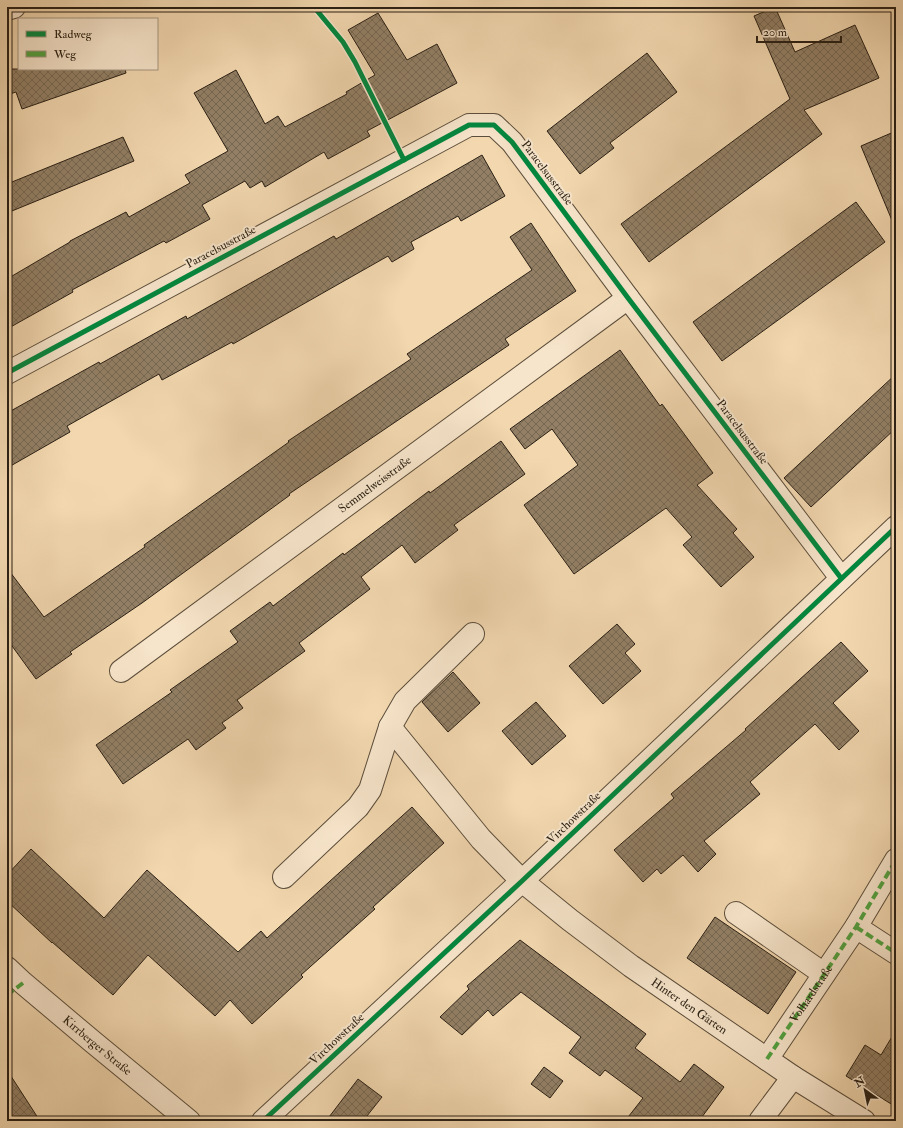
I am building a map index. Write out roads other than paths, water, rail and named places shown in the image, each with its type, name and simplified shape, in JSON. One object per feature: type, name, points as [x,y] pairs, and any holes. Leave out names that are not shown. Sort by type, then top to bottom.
[{"type":"street","points":[[7,9],[14,7]]},
{"type":"street","name":"Paracelsusstraße","points":[[7,373],[468,125],[494,125],[512,142],[628,298],[841,578]]},
{"type":"street","name":"Semmelweisstraße","points":[[121,671],[628,298]]},
{"type":"street","name":"Virchowstraße","points":[[263,1121],[522,881],[896,527]]},
{"type":"street","points":[[284,876],[358,807],[370,790],[390,727],[405,701],[473,634]]},
{"type":"street","name":"Hinter den Gärten","points":[[390,727],[481,839],[522,881],[570,920],[631,966],[793,1077],[864,1121]]},
{"type":"street","name":"Volhardstraße","points":[[767,1059],[856,927],[896,860]]},
{"type":"street","points":[[736,913],[824,974]]},
{"type":"street","points":[[856,927],[896,954]]},
{"type":"street","name":"Kirrberger Straße","points":[[7,968],[75,1028],[189,1121]]},
{"type":"street","points":[[760,1121],[793,1077]]}]
